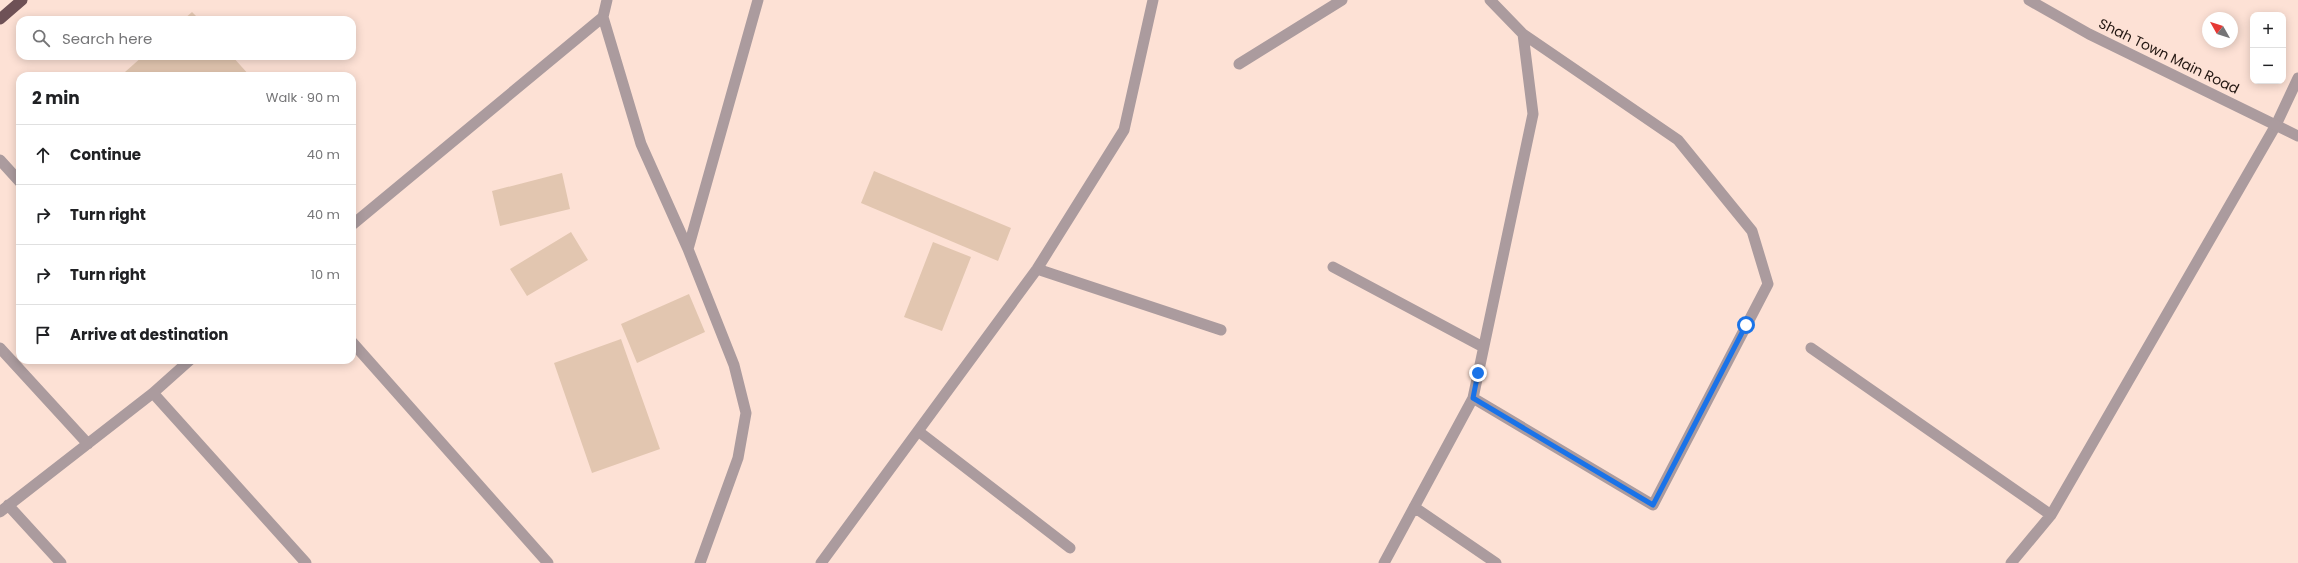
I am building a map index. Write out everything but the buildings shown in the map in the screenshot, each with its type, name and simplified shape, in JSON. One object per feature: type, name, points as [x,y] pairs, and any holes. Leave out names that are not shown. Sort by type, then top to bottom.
[{"type":"highway","points":[[0,19],[22,0]]},
{"type":"street","points":[[607,0],[603,17],[642,144],[688,249],[734,365],[746,413],[738,458],[700,563]]},
{"type":"street","points":[[688,249],[758,0]]},
{"type":"street","points":[[822,563],[1037,269],[1124,130],[1153,0]]},
{"type":"street","points":[[1239,64],[1342,0]]},
{"type":"street","points":[[1473,398],[1653,505],[1768,284],[1752,232],[1678,140],[1523,34],[1490,0]]},
{"type":"street","name":"Shah Town Main Road","points":[[2033,1],[2089,34],[2298,136]]},
{"type":"street","points":[[356,222],[603,17]]},
{"type":"street","points":[[1384,563],[1473,398],[1533,114],[1523,34]]},
{"type":"street","points":[[2011,563],[2051,515],[2276,125],[2298,78]]},
{"type":"street","points":[[0,160],[16,178]]},
{"type":"street","points":[[1332,267],[1483,347]]},
{"type":"street","points":[[1037,269],[1221,330]]},
{"type":"street","points":[[356,347],[548,563]]},
{"type":"street","points":[[0,348],[88,444]]},
{"type":"street","points":[[1811,348],[2051,515]]},
{"type":"street","points":[[61,563],[4,509],[154,393],[181,364]]},
{"type":"street","points":[[154,393],[306,563]]},
{"type":"street","points":[[918,431],[1070,548]]},
{"type":"street","points":[[1414,507],[1496,563]]},
{"type":"route","points":[[1478,373],[1473,398],[1653,505],[1746,325]]}]
